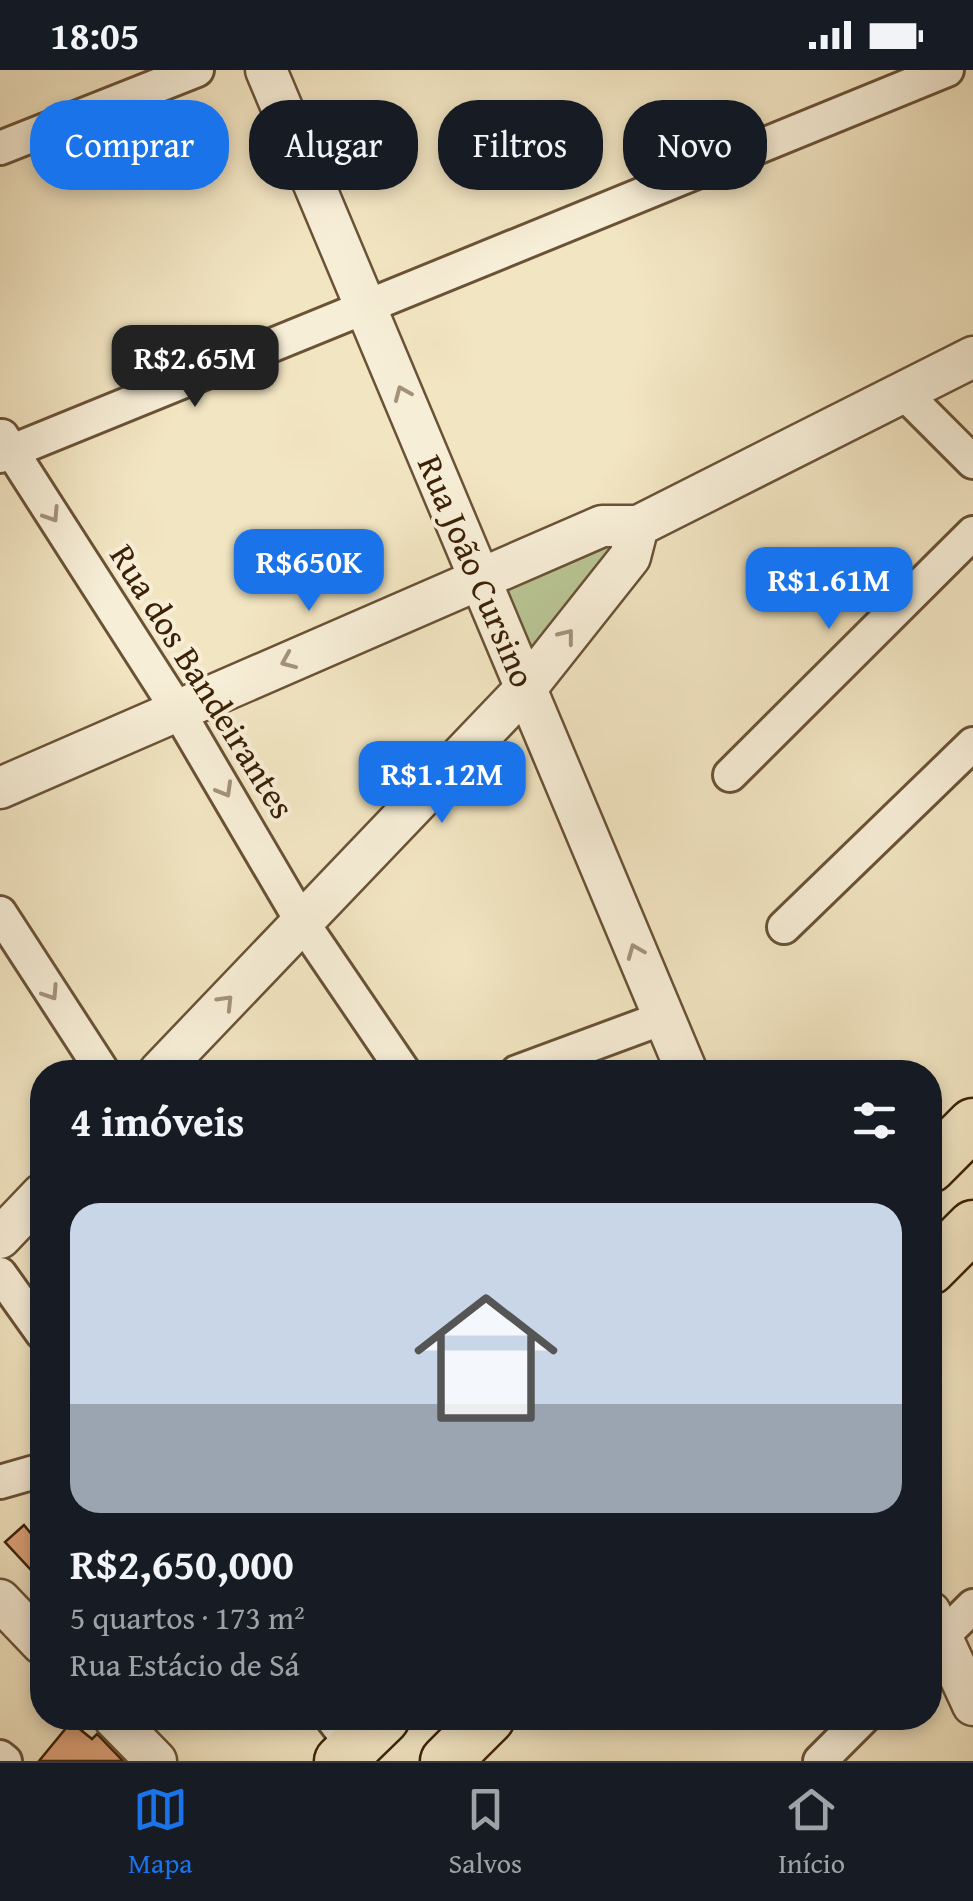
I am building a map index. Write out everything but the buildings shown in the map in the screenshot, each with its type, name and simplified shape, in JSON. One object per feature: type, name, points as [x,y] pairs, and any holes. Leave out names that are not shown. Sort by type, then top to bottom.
[{"type":"main road","points":[[942,1155],[973,1124]]},
{"type":"main road","points":[[942,1257],[973,1226]]},
{"type":"main road","points":[[446,1761],[477,1730]]},
{"type":"street","points":[[0,148],[197,70]]},
{"type":"street","name":"Rua João Cursino","points":[[266,70],[682,1060]]},
{"type":"street","points":[[4,447],[366,306],[947,70]]},
{"type":"street","points":[[0,788],[602,526],[638,526],[973,357]]},
{"type":"street","points":[[902,391],[973,462]]},
{"type":"street","name":"Rua dos Bandeirantes","points":[[4,447],[177,709],[302,922],[396,1060]]},
{"type":"street","points":[[170,1060],[527,688],[630,557],[638,526]]},
{"type":"street","points":[[730,775],[973,533]]},
{"type":"street","points":[[784,928],[973,744]]},
{"type":"street","points":[[0,913],[94,1060]]},
{"type":"street","points":[[549,1060],[663,1018]]},
{"type":"street","points":[[0,1238],[30,1207]]},
{"type":"street","points":[[0,1274],[30,1316]]},
{"type":"street","points":[[0,1482],[30,1473]]},
{"type":"street","points":[[0,1600],[30,1631]]},
{"type":"street","points":[[942,1627],[973,1606]]},
{"type":"street","points":[[942,1648],[973,1704]]},
{"type":"street","points":[[126,1730],[156,1761]]},
{"type":"street","points":[[820,1761],[851,1730]]},
{"type":"green space","points":[[617,539],[637,542],[528,664],[506,592],[519,582]]}]
